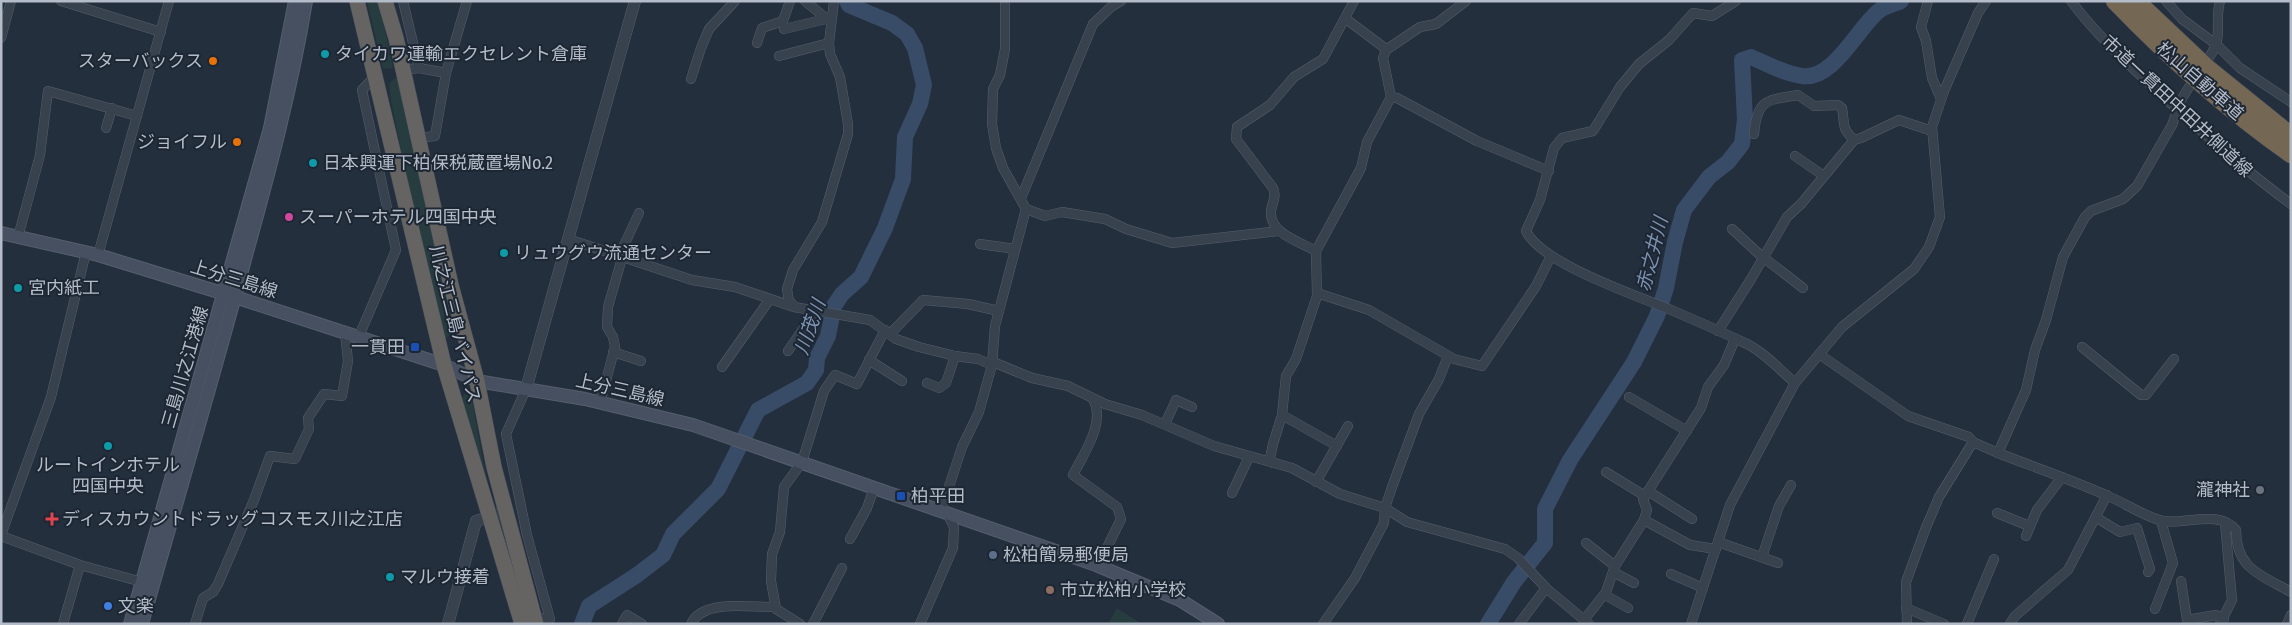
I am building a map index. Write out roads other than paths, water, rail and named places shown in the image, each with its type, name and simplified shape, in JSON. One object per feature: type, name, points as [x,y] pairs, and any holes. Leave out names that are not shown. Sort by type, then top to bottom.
[{"type":"highway","points":[[351,1],[376,74]]},
{"type":"highway","name":"川之江三島バイパス","points":[[357,1],[376,74],[423,283],[444,366],[489,517],[539,621]]},
{"type":"highway","name":"川之江三島バイパス","points":[[385,1],[419,138],[450,285],[478,381],[482,410],[506,512],[539,621]]},
{"type":"highway","name":"松山自動車道","points":[[2115,1],[2193,76],[2223,102],[2291,154]]},
{"type":"highway","name":"松山自動車道","points":[[2136,1],[2208,69],[2291,136]]},
{"type":"main road","name":"三島川之江港線","points":[[142,624],[230,295],[274,112],[295,1]]},
{"type":"main road","name":"三島川之江港線","points":[[130,624],[279,134],[297,58],[306,1]]},
{"type":"main road","name":"上分三島線","points":[[1,233],[92,254],[230,295],[345,333],[360,336],[444,366],[478,381],[600,403],[693,425],[1098,566],[1180,600],[1218,624]]},
{"type":"street","points":[[1,38],[11,1]]},
{"type":"street","points":[[61,1],[162,32]]},
{"type":"street","points":[[142,582],[80,565],[1,536],[51,396],[92,254],[137,116],[162,32],[169,1]]},
{"type":"street","points":[[403,1],[420,68]]},
{"type":"street","points":[[419,138],[435,136],[446,73],[467,1]]},
{"type":"street","points":[[539,621],[527,535],[506,434],[526,389],[635,1]]},
{"type":"street","points":[[690,79],[710,29],[735,1]]},
{"type":"street","points":[[757,43],[762,28],[783,21],[790,1]]},
{"type":"street","points":[[805,1],[829,21]]},
{"type":"street","points":[[794,306],[787,296],[787,289],[793,270],[822,222],[848,134],[840,77],[830,54],[829,21],[834,1]]},
{"type":"street","points":[[920,624],[954,548],[954,527],[944,512],[962,447],[979,412],[993,363],[995,326],[1026,209],[1021,198],[1012,187],[996,148],[992,124],[993,89],[1000,76],[1005,49],[1005,1]]},
{"type":"street","points":[[1021,198],[1093,24],[1111,7],[1121,1]]},
{"type":"street","points":[[1279,231],[1272,216],[1275,197],[1274,188],[1236,139],[1236,130],[1270,105],[1294,77],[1323,59],[1354,1]]},
{"type":"street","points":[[1272,463],[1270,458],[1272,444],[1282,415],[1286,376],[1296,359],[1317,294],[1316,250],[1361,168],[1367,142],[1391,97],[1383,58],[1386,49],[1420,27],[1436,24],[1466,1]]},
{"type":"street","points":[[1736,1],[1712,16],[1696,12],[1687,18],[1669,40],[1639,64],[1620,87],[1593,131],[1562,138],[1554,148],[1540,200],[1526,231],[1531,241],[1551,256],[1597,281],[1668,309],[1757,350],[1795,383]]},
{"type":"street","points":[[1928,1],[1920,27],[1926,41],[1932,78],[1941,99]]},
{"type":"street","points":[[1691,624],[1730,505],[1795,383],[1842,327],[1914,269],[1929,248],[1940,218],[1932,131],[1941,99],[1978,13],[1986,1]]},
{"type":"street","name":"市道一貫田中田井側道線","points":[[2070,1],[2112,48],[2178,110],[2246,171],[2291,204]]},
{"type":"street","points":[[2166,1],[2182,19],[2217,45],[2240,68],[2291,102]]},
{"type":"street","points":[[2210,56],[2217,45],[2219,29],[2216,15],[2220,1]]},
{"type":"street","points":[[1346,19],[1386,49]]},
{"type":"street","points":[[784,30],[829,21]]},
{"type":"street","points":[[779,56],[829,43]]},
{"type":"street","points":[[403,70],[420,68],[446,73]]},
{"type":"street","points":[[360,336],[396,250],[362,90],[376,74]]},
{"type":"street","points":[[1998,454],[2026,390],[2035,350],[2046,320],[2063,257],[2085,217],[2091,211],[2123,198],[2137,186],[2189,87]]},
{"type":"street","points":[[18,237],[40,155],[48,91],[137,116]]},
{"type":"street","points":[[1754,134],[1759,109],[1769,100],[1798,95],[1814,106],[1838,105],[1842,108],[1843,126],[1854,140]]},
{"type":"street","points":[[1391,97],[1397,98],[1477,141],[1549,171]]},
{"type":"street","points":[[106,128],[112,108]]},
{"type":"street","points":[[1718,331],[1787,217],[1854,140],[1899,120],[1932,131]]},
{"type":"street","points":[[1796,156],[1824,176]]},
{"type":"street","points":[[1026,209],[1046,216],[1062,212],[1105,219],[1126,229],[1172,243],[1279,231],[1316,250]]},
{"type":"street","points":[[600,403],[613,352],[613,337],[607,327],[608,307],[620,257],[639,213]]},
{"type":"street","points":[[1732,229],[1803,288]]},
{"type":"street","points":[[568,239],[692,280],[735,287],[794,306],[870,320],[887,332],[919,347],[955,356],[978,359],[1032,378],[1068,386],[1093,399],[1165,424],[1214,446],[1292,468],[1340,494],[1385,508],[1407,522],[1505,549],[1518,558],[1546,588],[1587,622],[1604,595],[1614,569],[1644,520],[1646,510],[1643,499],[1702,408],[1708,387],[1724,365],[1735,339]]},
{"type":"street","points":[[980,244],[1015,249]]},
{"type":"street","points":[[1317,294],[1369,310],[1448,356],[1482,366],[1536,286],[1551,256]]},
{"type":"street","points":[[722,367],[770,299]]},
{"type":"street","points":[[775,608],[771,581],[772,554],[780,532],[784,487],[802,462],[824,391],[831,379],[835,375],[857,384],[869,360],[887,332],[923,300],[968,304],[1000,311]]},
{"type":"street","points":[[788,351],[816,310]]},
{"type":"street","points":[[195,624],[202,598],[213,592],[218,584],[254,500],[270,456],[295,458],[310,429],[308,418],[324,394],[342,396],[348,361],[345,333]]},
{"type":"street","points":[[2082,347],[2141,395],[2146,394],[2174,359]]},
{"type":"street","points":[[613,352],[641,361]]},
{"type":"street","points":[[1819,354],[1908,416],[1969,438],[1973,442],[1998,454],[2107,495],[2161,520],[2173,522],[2210,520],[2226,523],[2236,530],[2236,545],[2242,560],[2250,569],[2291,592]]},
{"type":"street","points":[[927,383],[939,388],[946,383],[955,356]]},
{"type":"street","points":[[1323,624],[1355,578],[1384,523],[1385,508],[1420,414],[1439,379],[1448,356]]},
{"type":"street","points":[[869,360],[902,381]]},
{"type":"street","points":[[1629,397],[1687,431]]},
{"type":"street","points":[[1093,399],[1097,406],[1097,425],[1073,475],[1117,507],[1121,519],[1098,566]]},
{"type":"street","points":[[1165,424],[1176,400],[1192,407]]},
{"type":"street","points":[[1282,415],[1336,446]]},
{"type":"street","points":[[1316,482],[1348,426]]},
{"type":"street","points":[[1907,624],[1906,582],[1925,530],[1940,497],[1973,442]]},
{"type":"street","points":[[1232,493],[1249,456]]},
{"type":"street","points":[[1606,472],[1692,519]]},
{"type":"street","points":[[2026,536],[2037,510],[2062,478]]},
{"type":"street","points":[[1762,557],[1779,506],[1792,485]]},
{"type":"street","points":[[850,539],[868,508],[874,488]]},
{"type":"street","points":[[2010,624],[2020,611],[2068,570],[2097,518],[2107,495]]},
{"type":"street","points":[[448,624],[476,521],[506,512]]},
{"type":"street","points":[[1997,513],[2029,526]]},
{"type":"street","points":[[2097,518],[2120,532],[2137,528],[2150,568],[2148,572]]},
{"type":"street","points":[[1644,520],[1690,546],[1717,545],[1778,563]]},
{"type":"street","points":[[2154,609],[2173,563],[2161,520]]},
{"type":"street","points":[[2181,581],[2187,620],[2216,615],[2222,621],[2232,600],[2226,523]]},
{"type":"street","points":[[1586,543],[1614,569],[1634,583]]},
{"type":"street","points":[[1967,624],[1994,559]]},
{"type":"street","points":[[63,624],[80,565]]},
{"type":"street","points":[[813,624],[842,568]]},
{"type":"street","points":[[1670,574],[1703,588]]},
{"type":"street","points":[[1519,624],[1546,588]]},
{"type":"street","points":[[1604,595],[1628,608]]},
{"type":"street","points":[[691,624],[694,619],[705,612],[732,605],[775,608],[800,624]]},
{"type":"street","points":[[1906,608],[1944,624]]},
{"type":"street","points":[[622,624],[627,615],[642,624]]},
{"type":"street","points":[[2288,624],[2291,615]]},
{"type":"waterway","name":"川茂川","points":[[582,624],[589,606],[637,575],[663,555],[673,534],[718,489],[758,410],[807,383],[816,370],[817,358],[828,336],[834,306],[842,294],[861,277],[885,228],[903,179],[905,137],[920,104],[924,85],[915,48],[907,34],[892,23],[849,5],[847,1]]},
{"type":"waterway","name":"赤之井川","points":[[1488,624],[1514,582],[1545,543],[1545,509],[1570,460],[1634,362],[1657,316],[1666,288],[1675,242],[1684,210],[1709,177],[1728,162],[1742,144],[1745,120],[1742,60],[1751,57],[1789,73],[1802,76],[1814,75],[1825,70],[1835,61],[1880,10],[1901,1]]},
{"type":"place","name":"タイカワ運輸エクセレント倉庫","points":[[325,54]]},
{"type":"place","name":"スターバックス","points":[[213,61]]},
{"type":"place","name":"ジョイフル","points":[[237,142]]},
{"type":"place","name":"日本興運下柏保税蔵置場No.2","points":[[313,163]]},
{"type":"place","name":"スーパーホテル四国中央","points":[[289,217]]},
{"type":"place","name":"リュウグウ流通センター","points":[[504,253]]},
{"type":"place","name":"宮内紙工","points":[[18,288]]},
{"type":"place","name":"一貫田","points":[[415,347]]},
{"type":"place","name":"ルートインホテル 四国中央","points":[[108,446]]},
{"type":"place","name":"瀧神社","points":[[2260,490]]},
{"type":"place","name":"柏平田","points":[[901,496]]},
{"type":"place","name":"ディスカウントドラッグコスモス川之江店","points":[[52,519]]},
{"type":"place","name":"松柏簡易郵便局","points":[[993,555]]},
{"type":"place","name":"マルウ接着","points":[[390,577]]},
{"type":"place","name":"市立松柏小学校","points":[[1050,590]]},
{"type":"place","name":"文楽","points":[[108,606]]}]
